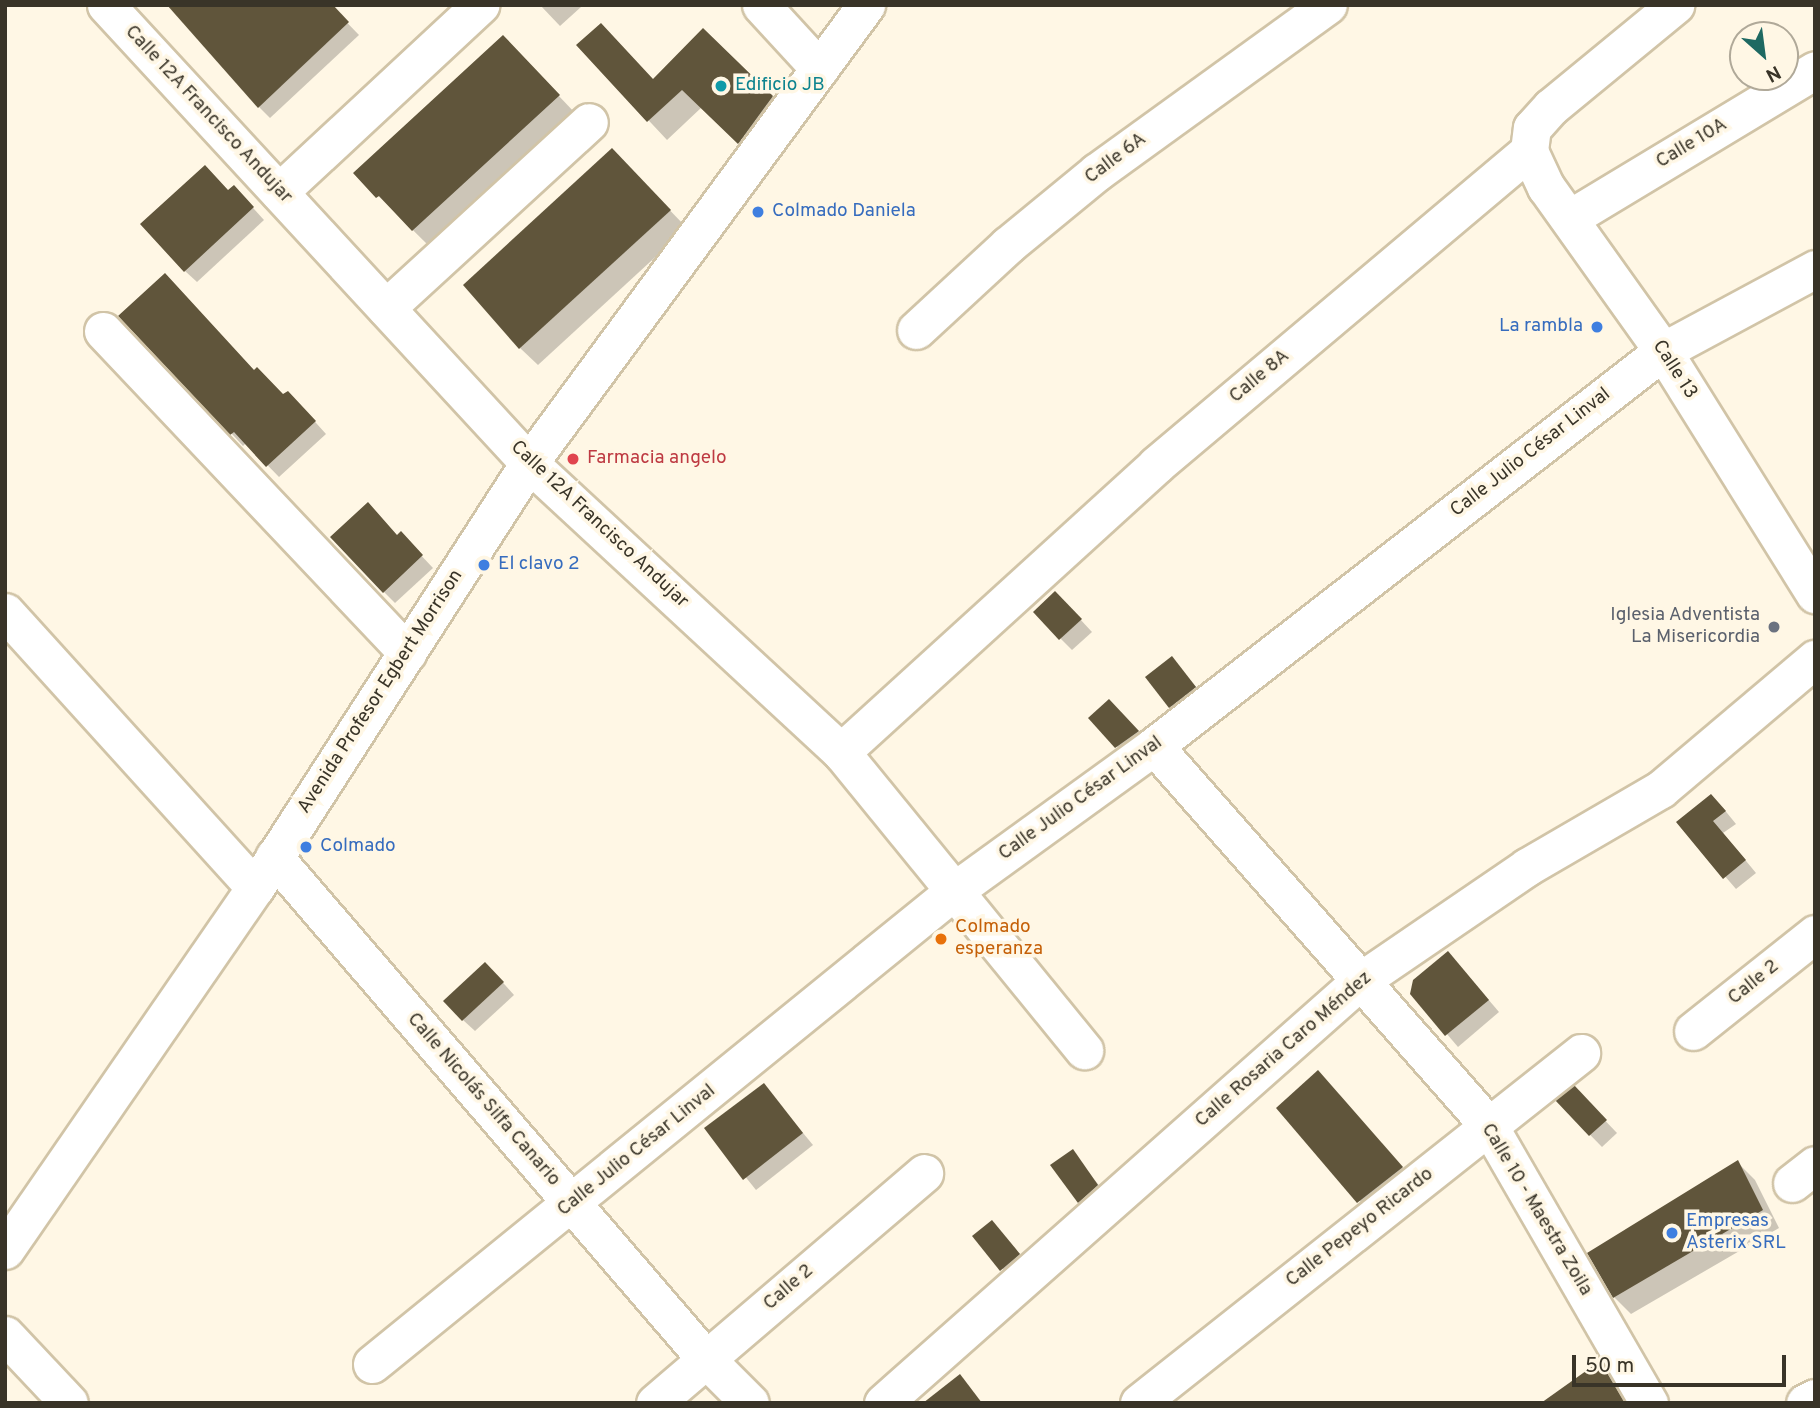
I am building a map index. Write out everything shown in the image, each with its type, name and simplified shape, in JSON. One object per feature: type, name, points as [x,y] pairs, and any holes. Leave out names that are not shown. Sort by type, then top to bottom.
[{"type":"street","name":"Calle 12A Francisco Andujar","points":[[106,5],[529,463],[841,752],[1084,1051]]},
{"type":"street","points":[[279,192],[480,5]]},
{"type":"street","points":[[761,5],[819,68]]},
{"type":"street","name":"Avenida Profesor Egbert Morrison","points":[[5,1250],[255,888],[529,463],[866,5]]},
{"type":"street","name":"Calle 6A","points":[[916,330],[1008,244],[1097,172],[1328,5]]},
{"type":"street","points":[[1529,151],[1532,128],[1550,107],[1675,5]]},
{"type":"street","name":"Calle 10A","points":[[1570,218],[1815,70]]},
{"type":"street","points":[[386,308],[589,122]]},
{"type":"street","name":"Calle 13","points":[[1529,151],[1546,187],[1662,351],[1815,594]]},
{"type":"street","name":"Calle 8A","points":[[841,752],[1156,465],[1529,151]]},
{"type":"street","name":"Calle Julio César Linval","points":[[372,1364],[954,891],[1154,746],[1662,351],[1815,269]]},
{"type":"street","points":[[103,331],[407,653]]},
{"type":"street","points":[[5,612],[255,888]]},
{"type":"street","name":"Calle Rosaria Caro Méndez","points":[[883,1403],[1360,981],[1527,867],[1661,789],[1815,659]]},
{"type":"street","name":"Calle 10 - Maestra Zoila","points":[[1154,746],[1489,1126],[1649,1403]]},
{"type":"street","name":"Calle Nicolás Silfa Canario","points":[[274,857],[706,1359],[750,1403]]},
{"type":"street","name":"Calle 2","points":[[1693,1031],[1815,934]]},
{"type":"street","name":"Calle Pepeyo Ricardo","points":[[1139,1403],[1581,1052]]},
{"type":"street","name":"Calle 2","points":[[655,1403],[923,1173]]},
{"type":"street","points":[[5,1335],[69,1403]]},
{"type":"street","points":[[1805,1403],[1815,1398]]},
{"type":"building","points":[[167,5],[333,5],[349,22],[258,108]]},
{"type":"building","name":"Edificio JB","points":[[601,23],[653,79],[703,28],[773,96],[738,144],[682,90],[647,122],[576,45]]},
{"type":"building","points":[[503,35],[560,95],[412,231],[353,173]]},
{"type":"building","points":[[612,148],[671,210],[519,349],[463,285]]},
{"type":"building","points":[[205,165],[228,190],[234,185],[254,207],[184,272],[140,224]]},
{"type":"building","points":[[165,273],[254,370],[257,367],[283,394],[288,391],[316,421],[266,467],[234,432],[230,435],[118,316]]},
{"type":"building","points":[[368,502],[397,535],[401,531],[423,555],[383,593],[330,537]]},
{"type":"building","points":[[1055,591],[1082,619],[1059,640],[1033,612]]},
{"type":"building","points":[[1172,656],[1196,687],[1169,708],[1145,677]]},
{"type":"building","points":[[1109,699],[1139,731],[1115,748],[1088,718]]},
{"type":"building","points":[[1711,794],[1726,811],[1713,821],[1746,860],[1723,879],[1676,822]]},
{"type":"building","points":[[1448,951],[1489,1000],[1445,1036],[1410,994],[1413,980]]},
{"type":"building","points":[[485,962],[504,982],[462,1021],[443,1001]]},
{"type":"building","points":[[1318,1070],[1403,1167],[1357,1203],[1276,1108]]},
{"type":"building","points":[[764,1083],[803,1133],[743,1180],[704,1128]]},
{"type":"building","points":[[1574,1085],[1607,1120],[1589,1136],[1555,1100]]},
{"type":"building","points":[[1073,1149],[1098,1185],[1078,1203],[1050,1165]]},
{"type":"building","name":"Empresas Asterix SRL","points":[[1738,1160],[1763,1210],[1613,1298],[1587,1253]]},
{"type":"building","points":[[992,1220],[1020,1254],[1000,1271],[972,1236]]},
{"type":"building","points":[[1600,1361],[1625,1403],[1541,1403]]},
{"type":"building","points":[[960,1374],[982,1403],[923,1403]]},
{"type":"place","name":"Edificio JB","points":[[721,86]]},
{"type":"place","name":"Colmado Daniela","points":[[758,212]]},
{"type":"place","name":"La rambla","points":[[1597,327]]},
{"type":"place","name":"Farmacia angelo","points":[[573,459]]},
{"type":"place","name":"El clavo 2","points":[[484,565]]},
{"type":"place","name":"Iglesia Adventista La Misericordia","points":[[1774,627]]},
{"type":"place","name":"Colmado","points":[[306,847]]},
{"type":"place","name":"Colmado esperanza","points":[[941,939]]},
{"type":"place","name":"Empresas Asterix SRL","points":[[1672,1233]]}]
